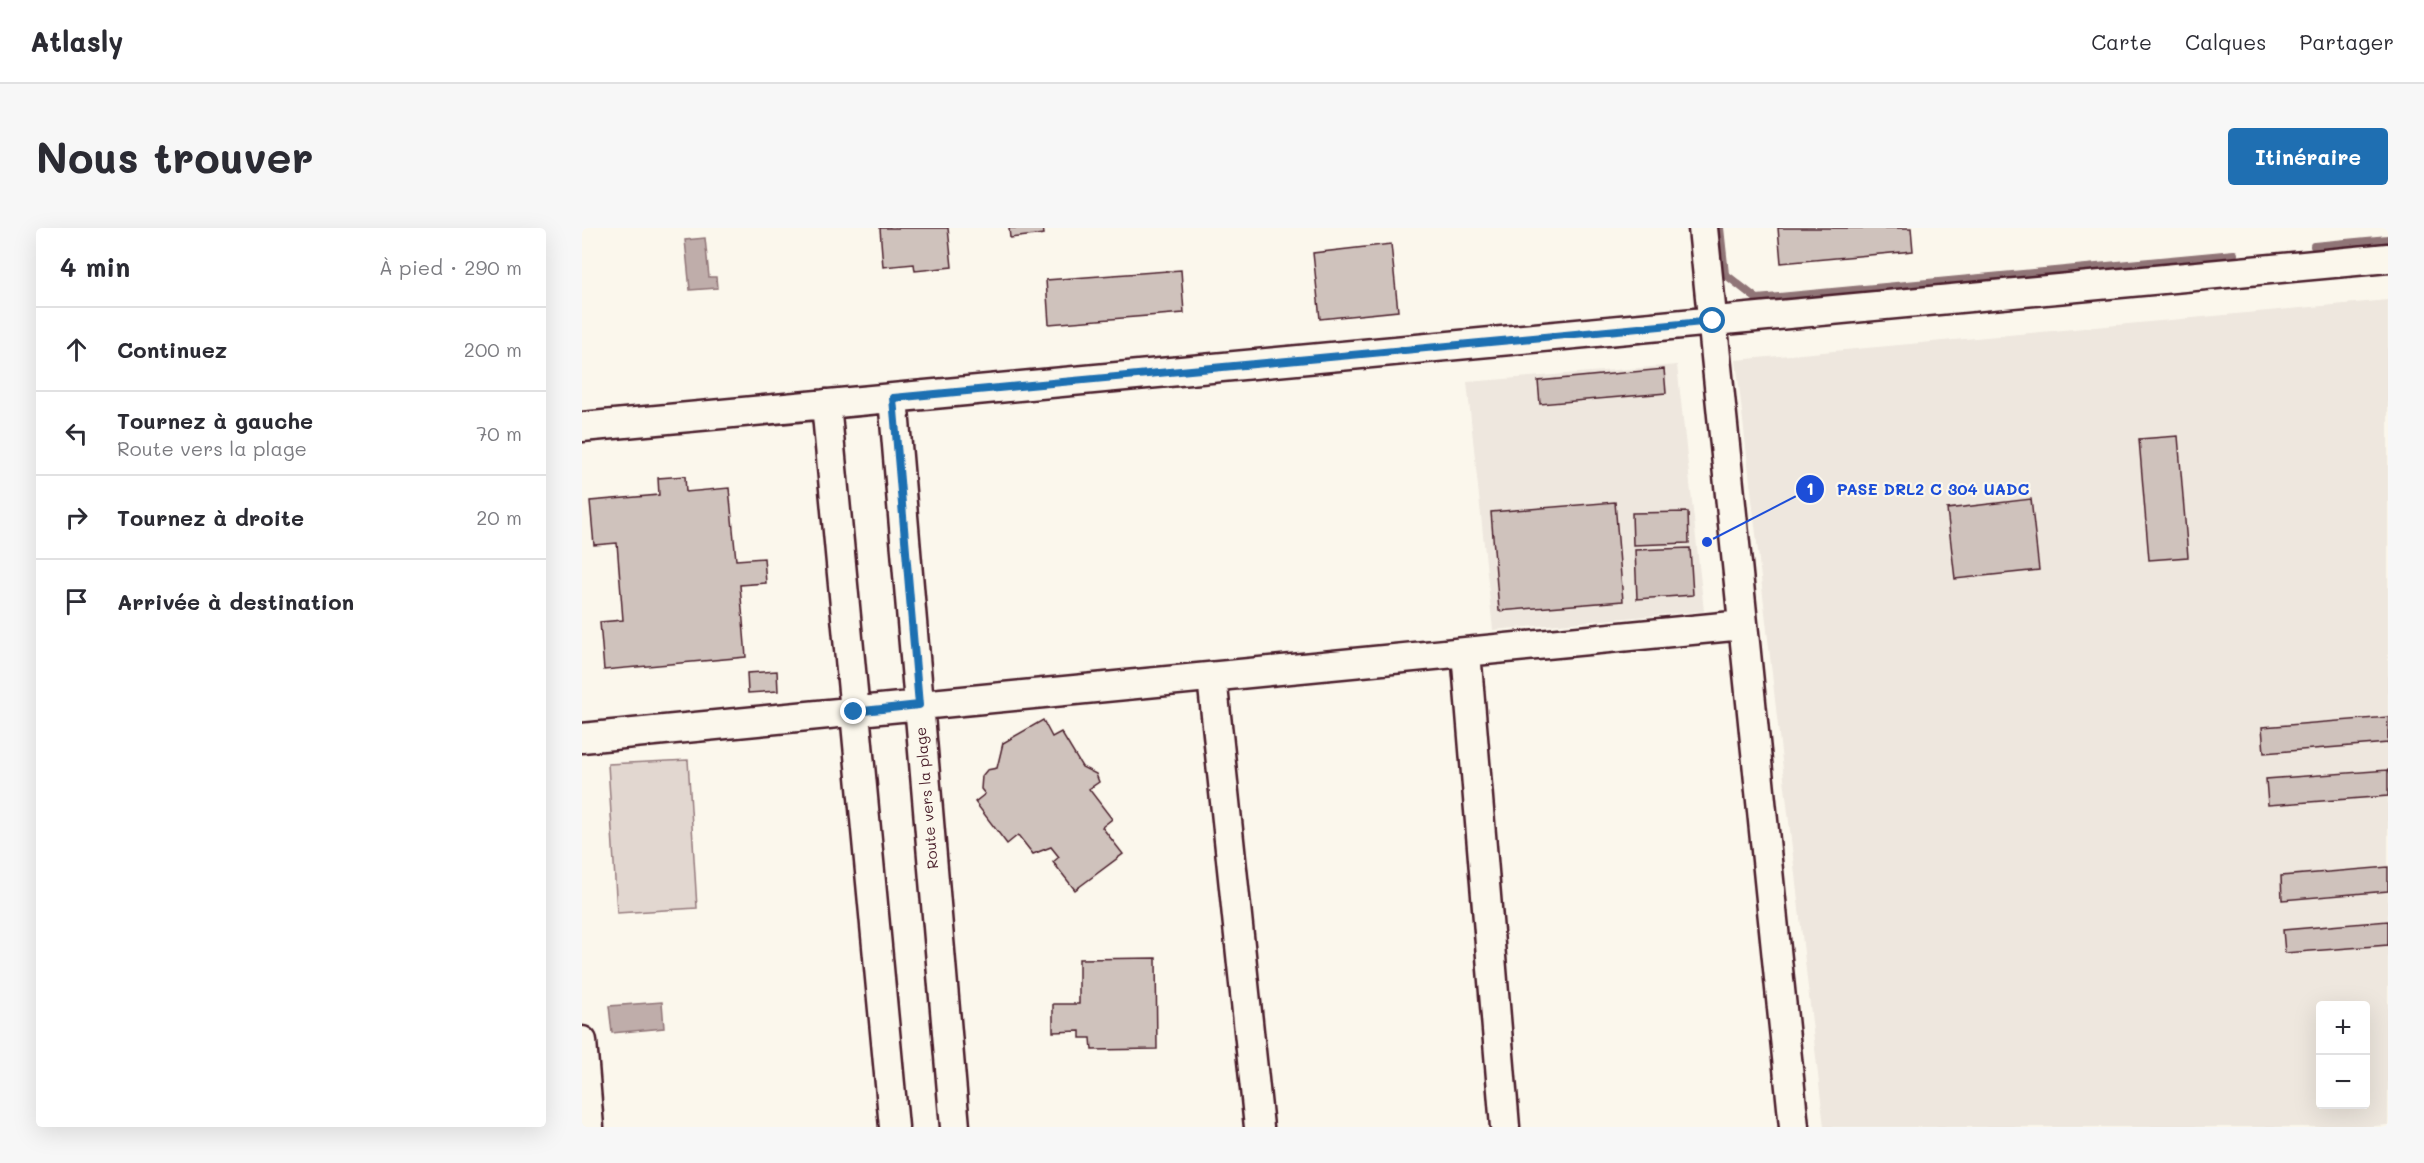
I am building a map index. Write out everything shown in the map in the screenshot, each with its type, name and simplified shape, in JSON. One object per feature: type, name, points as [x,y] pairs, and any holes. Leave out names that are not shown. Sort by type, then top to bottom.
[{"type":"street","points":[[1703,228],[1794,1127]]},
{"type":"street","points":[[582,427],[2388,258]]},
{"type":"street","name":"Route vers la plage","points":[[893,398],[955,1127]]},
{"type":"street","points":[[826,404],[894,1127]]},
{"type":"street","points":[[582,738],[1743,625]]},
{"type":"street","points":[[1466,652],[1505,1127]]},
{"type":"street","points":[[1212,676],[1259,1127]]},
{"type":"street","points":[[582,1041],[589,1127]]},
{"type":"shaded area","points":[[705,238],[709,277],[716,277],[717,288],[690,290],[685,240]]},
{"type":"shaded area","points":[[2388,300],[2388,1125],[2362,1127],[1824,1127],[1736,360]]},
{"type":"shaded area","points":[[1677,365],[1704,611],[1493,630],[1467,382]]},
{"type":"shaded area","points":[[688,760],[697,908],[617,913],[608,764]]},
{"type":"shaded area","points":[[662,1002],[664,1028],[612,1033],[609,1006]]},
{"type":"building","points":[[880,228],[948,228],[952,267],[915,271],[914,264],[883,267]]},
{"type":"building","points":[[1009,228],[1043,228],[1044,234],[1010,238]]},
{"type":"building","points":[[1778,228],[1911,228],[1913,251],[1781,263]]},
{"type":"building","points":[[1391,244],[1398,311],[1320,319],[1313,253]]},
{"type":"building","points":[[1181,270],[1184,313],[1049,324],[1046,280]]},
{"type":"building","points":[[1664,369],[1666,393],[1540,404],[1538,381]]},
{"type":"building","points":[[2178,436],[2188,557],[2149,560],[2139,439]]},
{"type":"building","points":[[685,476],[686,492],[729,488],[736,560],[764,558],[766,583],[740,585],[746,657],[604,670],[600,622],[623,620],[617,543],[594,545],[590,501],[659,495],[658,478]]},
{"type":"building","points":[[2031,499],[2039,570],[1955,579],[1947,509]]},
{"type":"building","points":[[1615,502],[1623,601],[1499,611],[1491,512]]},
{"type":"building","points":[[1688,512],[1689,543],[1633,545],[1632,513]]},
{"type":"building","points":[[1690,548],[1693,595],[1637,599],[1635,550]]},
{"type":"building","points":[[777,671],[778,691],[748,693],[747,673]]},
{"type":"building","points":[[2388,717],[2388,743],[2264,753],[2262,727]]},
{"type":"building","points":[[1043,720],[1052,737],[1061,732],[1082,767],[1096,774],[1099,782],[1089,789],[1112,819],[1102,827],[1123,854],[1075,890],[1053,862],[1059,857],[1051,847],[1033,854],[1018,835],[1007,844],[975,802],[985,794],[981,789],[982,776],[987,770],[997,768],[1003,743]]},
{"type":"building","points":[[2388,770],[2388,796],[2268,805],[2266,779]]},
{"type":"building","points":[[2388,867],[2388,891],[2282,900],[2281,876]]},
{"type":"building","points":[[2388,921],[2388,945],[2285,953],[2283,930]]},
{"type":"building","points":[[1156,958],[1157,1049],[1092,1050],[1091,1038],[1080,1038],[1080,1031],[1053,1032],[1053,1004],[1079,1004],[1079,959]]},
{"type":"waterway","points":[[1720,228],[1725,274],[1757,299],[2234,254]]},
{"type":"waterway","points":[[2314,246],[2388,239]]},
{"type":"place","name":"PASE DRL2 C 304 UADC","points":[[1707,542]]},
{"type":"route","points":[[854,712],[919,705],[893,398],[1713,321]]}]
